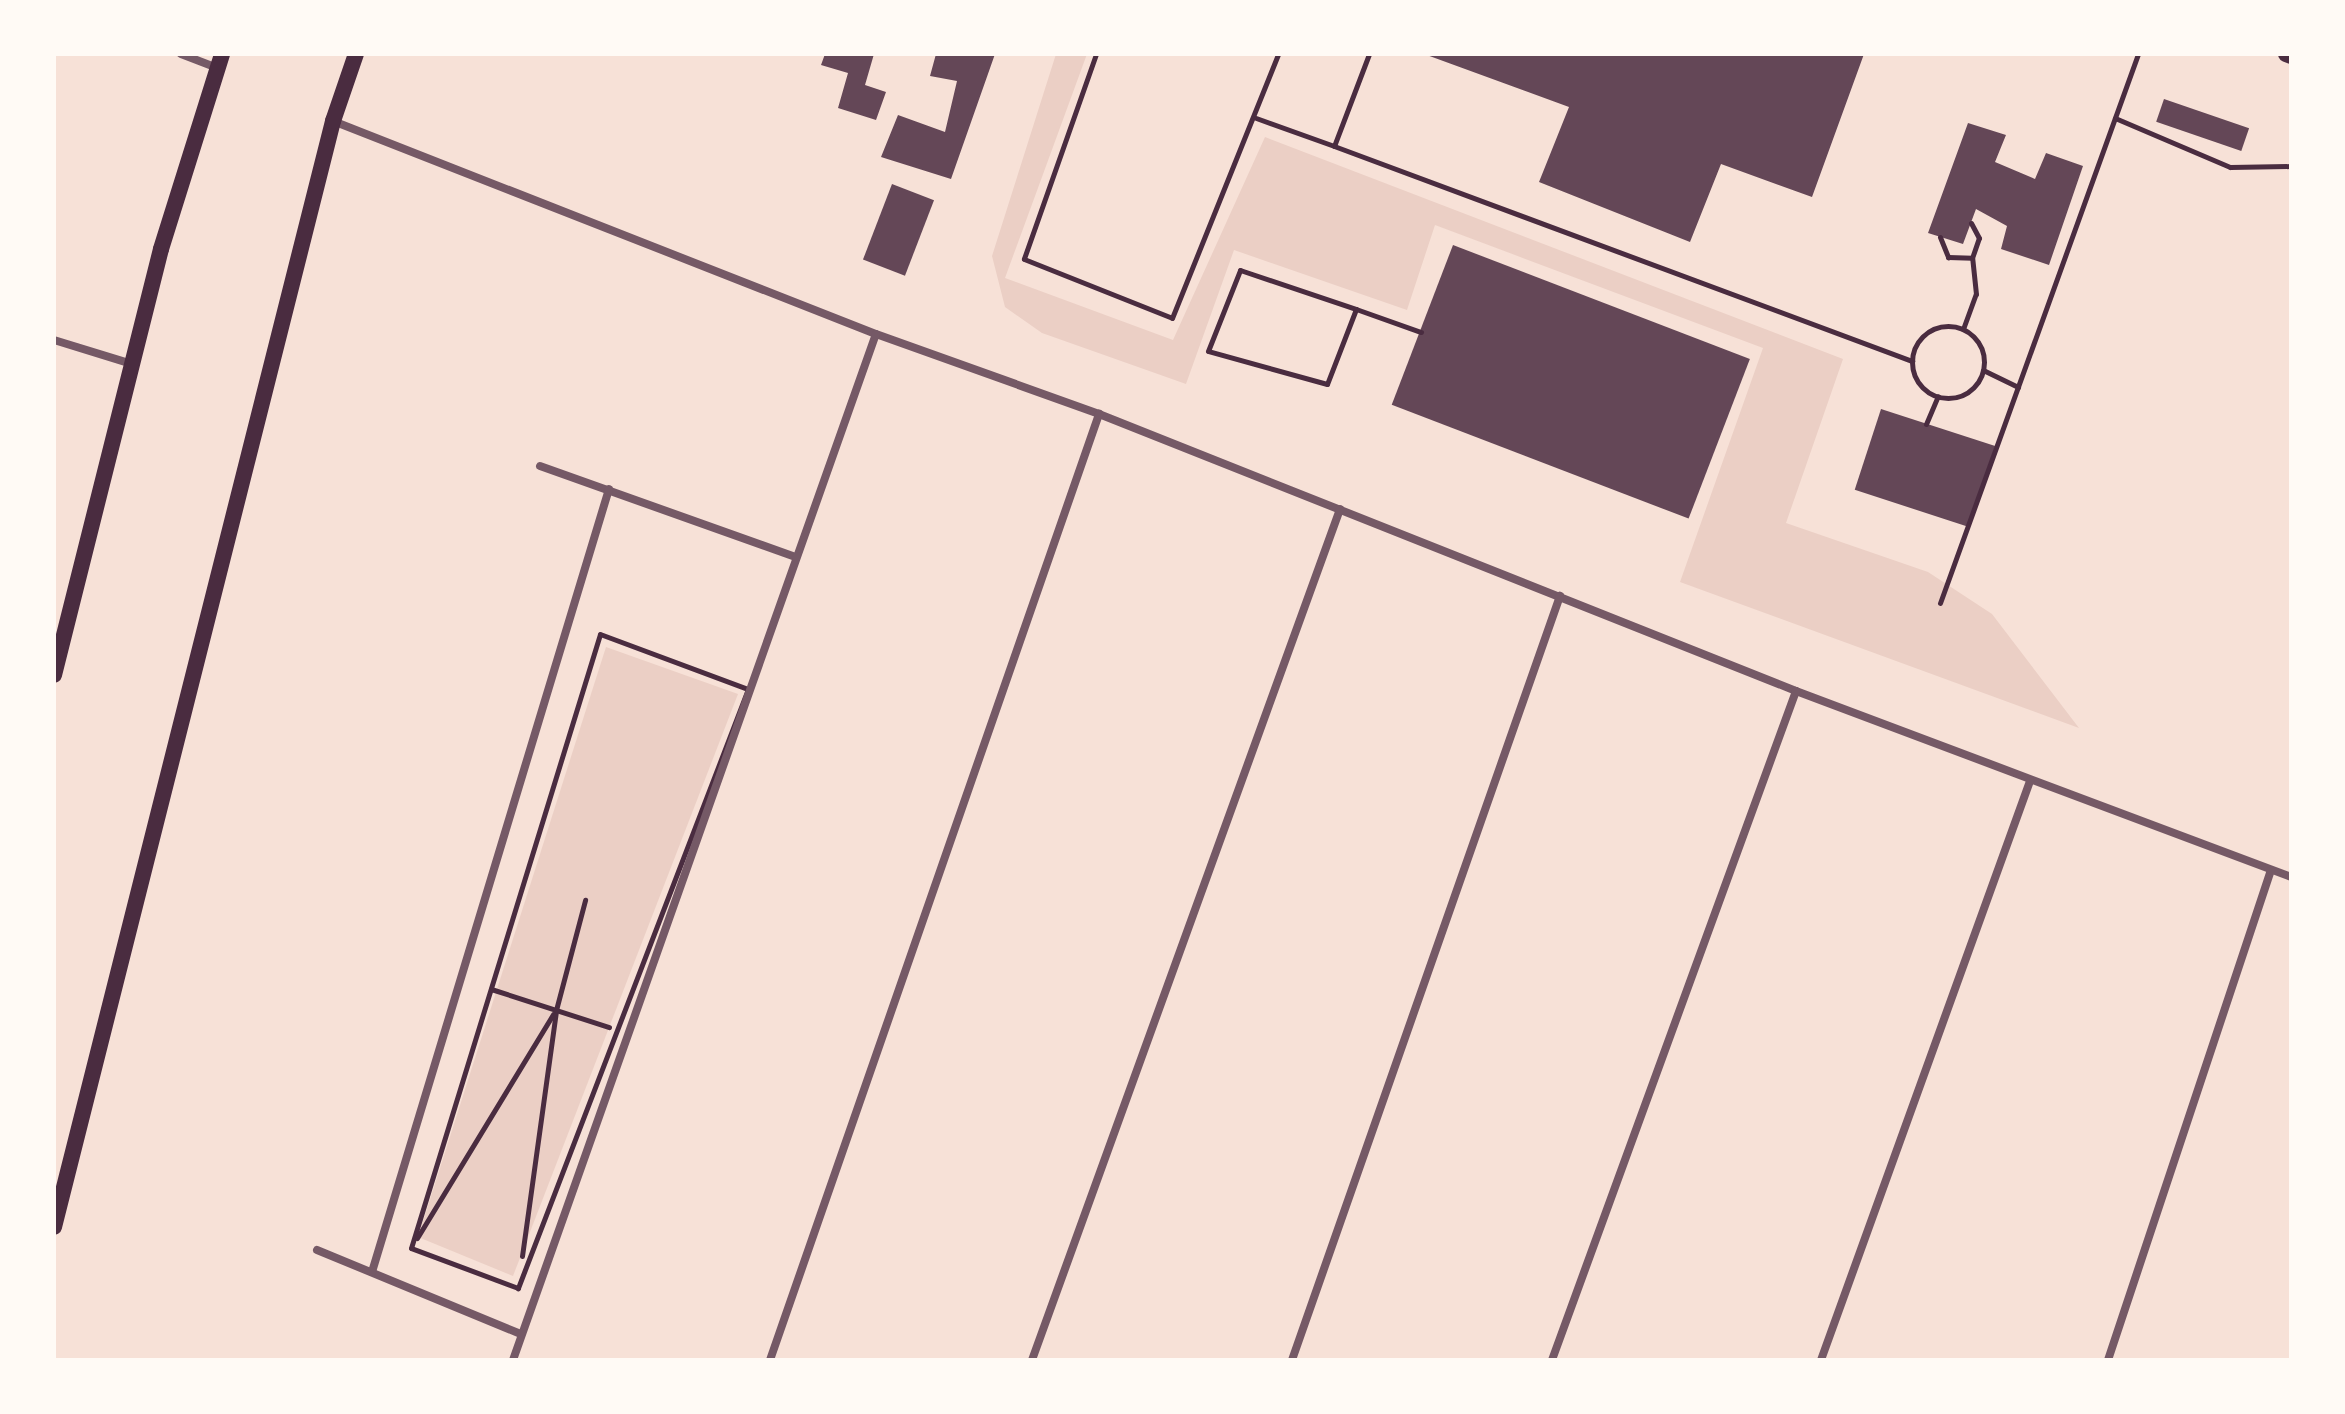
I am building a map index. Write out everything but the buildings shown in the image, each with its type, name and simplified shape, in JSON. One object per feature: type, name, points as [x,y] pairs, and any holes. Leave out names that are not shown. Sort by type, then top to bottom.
[{"type":"main road","points":[[54,1227],[333,121],[356,54]]},
{"type":"main road","points":[[54,675],[132,364],[219,61]]},
{"type":"street","points":[[181,54],[219,61]]},
{"type":"street","points":[[333,121],[876,334],[1099,414],[1796,691],[2291,877]]},
{"type":"street","points":[[513,1360],[876,334]]},
{"type":"street","points":[[54,340],[132,364]]},
{"type":"street","points":[[770,1360],[1099,414]]},
{"type":"street","points":[[540,466],[796,557]]},
{"type":"street","points":[[372,1272],[609,489]]},
{"type":"street","points":[[1032,1360],[1340,509]]},
{"type":"street","points":[[1292,1360],[1560,596]]},
{"type":"street","points":[[1552,1360],[1796,691]]},
{"type":"street","points":[[1821,1360],[2030,781]]},
{"type":"street","points":[[2108,1360],[2271,870]]},
{"type":"street","points":[[317,1250],[521,1334]]},
{"type":"path","points":[[1096,54],[1024,259],[1172,318],[1256,118],[1278,54]]},
{"type":"path","points":[[1334,146],[1369,54]]},
{"type":"path","points":[[1940,603],[2138,54]]},
{"type":"path","points":[[1256,118],[1912,361]]},
{"type":"path","points":[[2115,118],[2230,167],[2291,166]]},
{"type":"path","points":[[1963,329],[1976,294],[1972,258],[1979,238],[1971,223]]},
{"type":"path","points":[[1940,237],[1948,257],[1972,258]]},
{"type":"path","points":[[1356,309],[1327,384],[1208,351],[1240,270],[1356,309],[1421,332]]},
{"type":"path","points":[[1940,326],[1963,329],[1981,347],[1982,370],[1970,390],[1938,396],[1919,383],[1912,361],[1914,349],[1929,331],[1940,326]]},
{"type":"path","points":[[1982,370],[2018,387]]},
{"type":"path","points":[[1926,424],[1938,396]]},
{"type":"path","points":[[411,1248],[600,634],[748,689],[518,1288]]},
{"type":"path","points":[[518,1288],[556,1010],[585,900]]},
{"type":"path","points":[[491,989],[617,1030]]},
{"type":"path","points":[[411,1248],[556,1010]]},
{"type":"path","points":[[411,1248],[518,1288]]},
{"type":"shaded area","points":[[1056,54],[1087,54],[1005,278],[1173,340],[1265,137],[1843,359],[1786,523],[1928,572],[1992,614],[2079,728],[1680,582],[1763,348],[1435,225],[1407,310],[1234,250],[1186,384],[1042,333],[1005,307],[992,256]]},
{"type":"shaded area","points":[[606,647],[738,694],[513,1276],[418,1237]]}]
